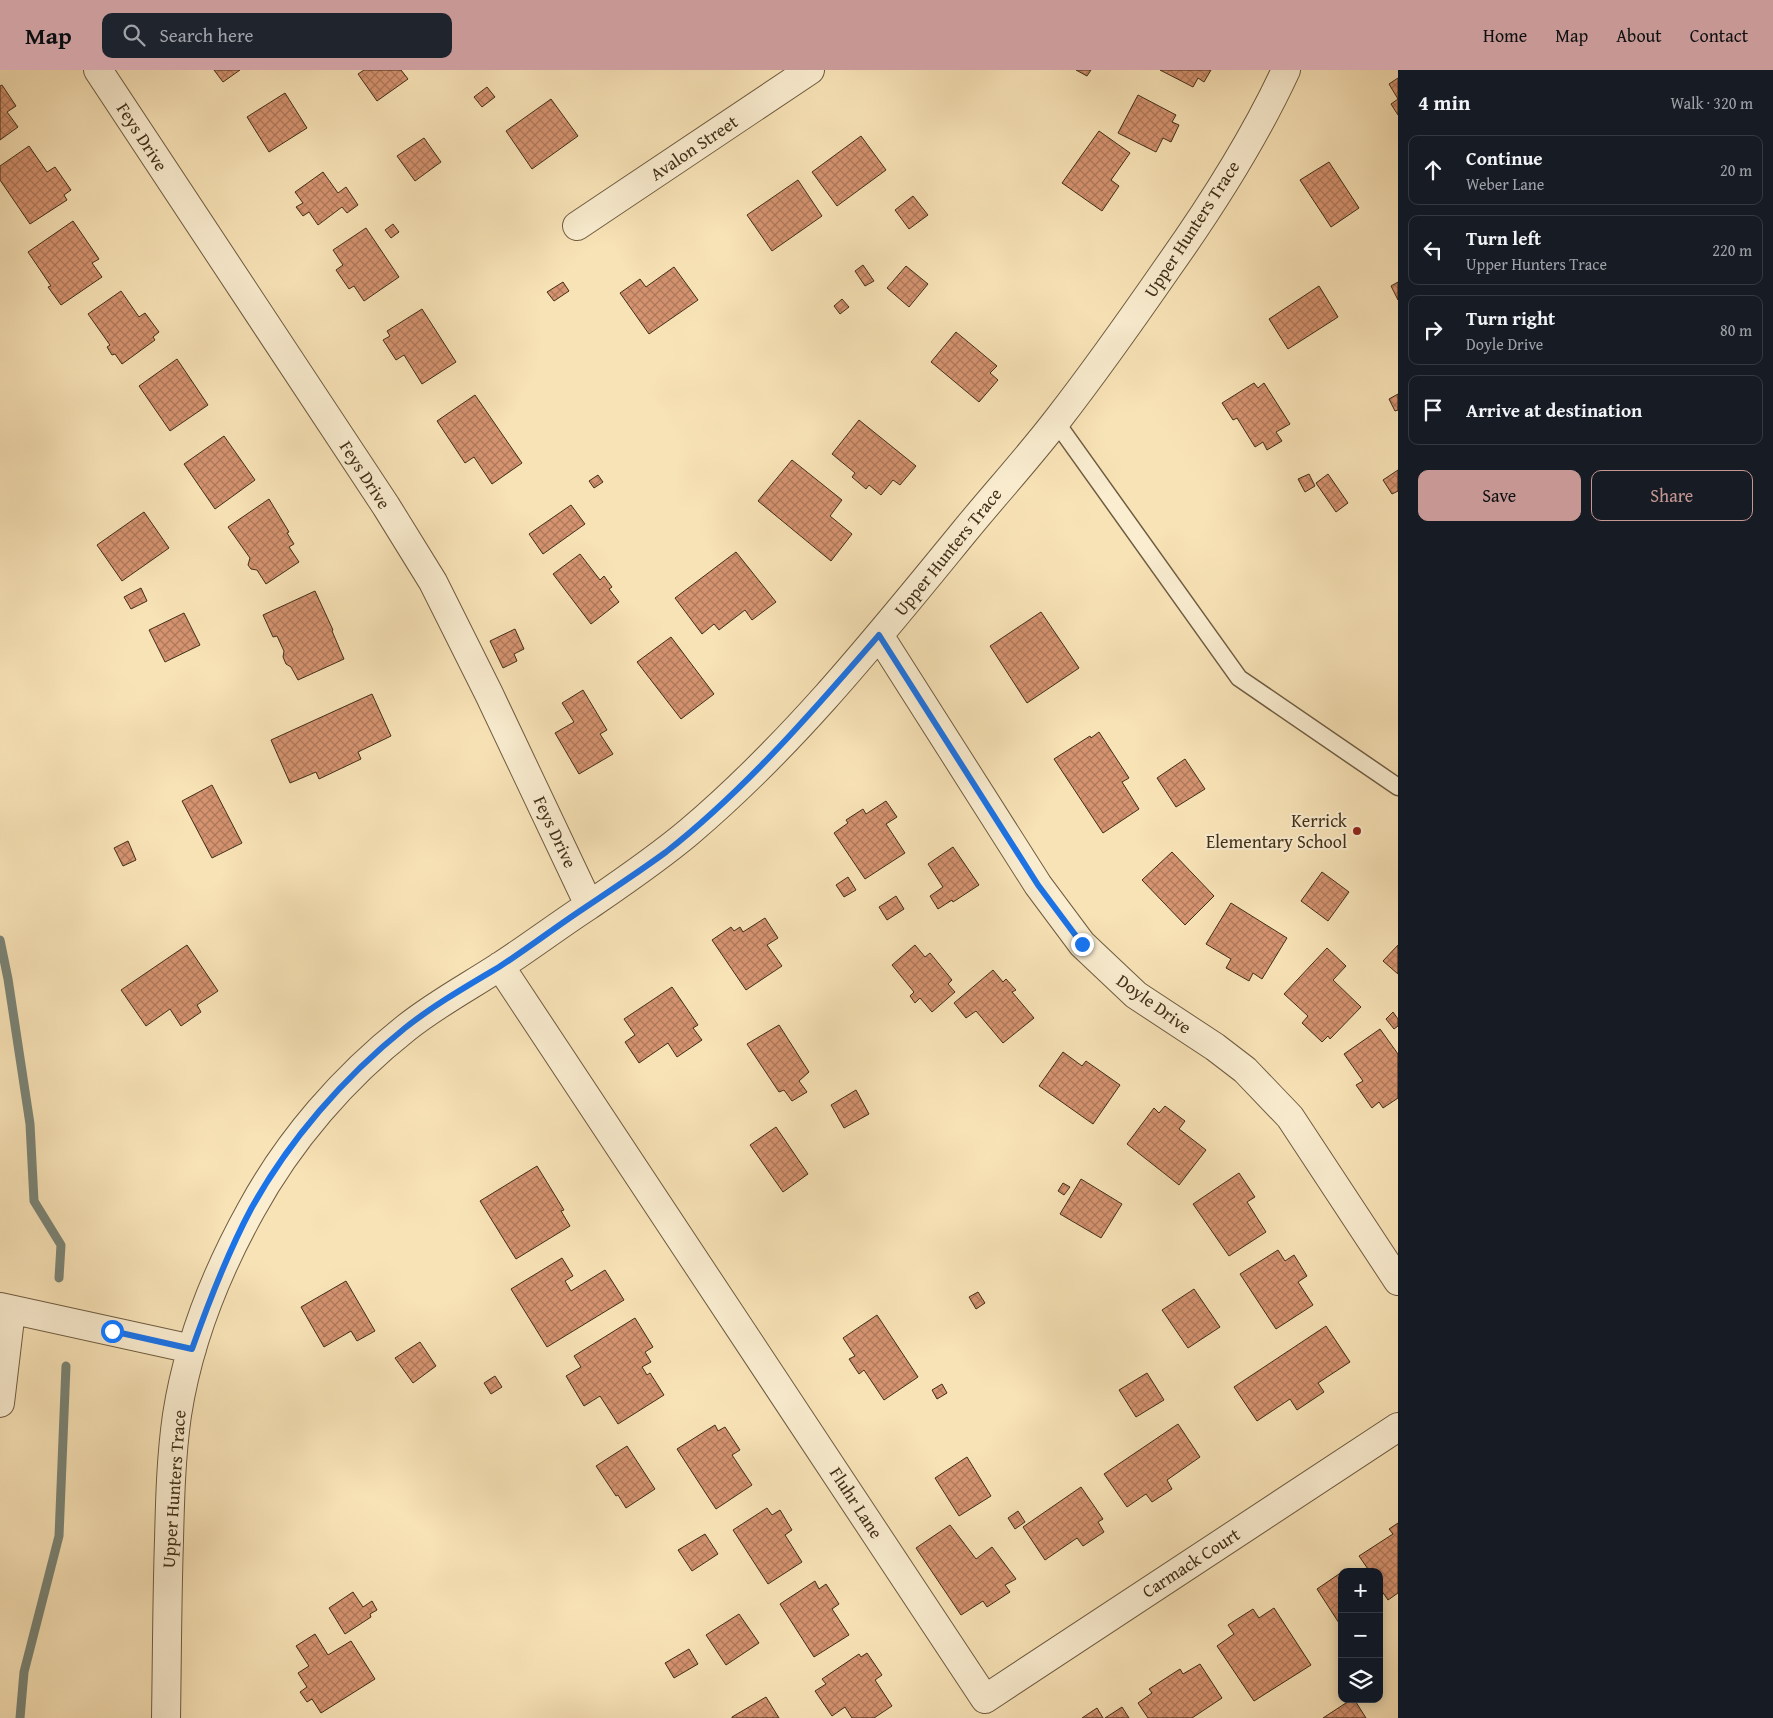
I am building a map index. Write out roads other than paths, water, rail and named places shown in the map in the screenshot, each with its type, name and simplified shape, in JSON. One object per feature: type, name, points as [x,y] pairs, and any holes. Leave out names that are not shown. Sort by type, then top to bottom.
[{"type":"street","name":"Feys Drive","points":[[98,70],[386,506],[433,582],[489,694],[589,905]]},
{"type":"street","name":"Avalon Street","points":[[577,226],[810,70]]},
{"type":"street","name":"Upper Hunters Trace","points":[[166,1718],[167,1593],[173,1459],[178,1411],[192,1349],[211,1294],[230,1250],[252,1207],[277,1167],[307,1126],[366,1063],[406,1028],[446,999],[500,966],[667,850],[724,801],[787,737],[879,635],[1056,422],[1135,314],[1213,200],[1244,150],[1286,70]]},
{"type":"street","name":"Doyle Drive","points":[[879,635],[1038,885],[1082,944],[1136,995],[1215,1047],[1245,1070],[1290,1117],[1398,1281]]},
{"type":"street","name":"Fluhr Lane","points":[[500,966],[985,1699]]},
{"type":"street","points":[[0,1403],[6,1308],[192,1349]]},
{"type":"street","name":"Carmack Court","points":[[985,1699],[1398,1427]]},
{"type":"lane","points":[[1056,422],[1238,678],[1398,787]]},
{"type":"waterway","points":[[0,940],[8,979],[30,1124],[34,1201],[61,1245],[59,1278]]},
{"type":"waterway","points":[[20,1718],[24,1672],[59,1536],[66,1366]]},
{"type":"place","name":"Kerrick Elementary School","points":[[1357,831]]}]
